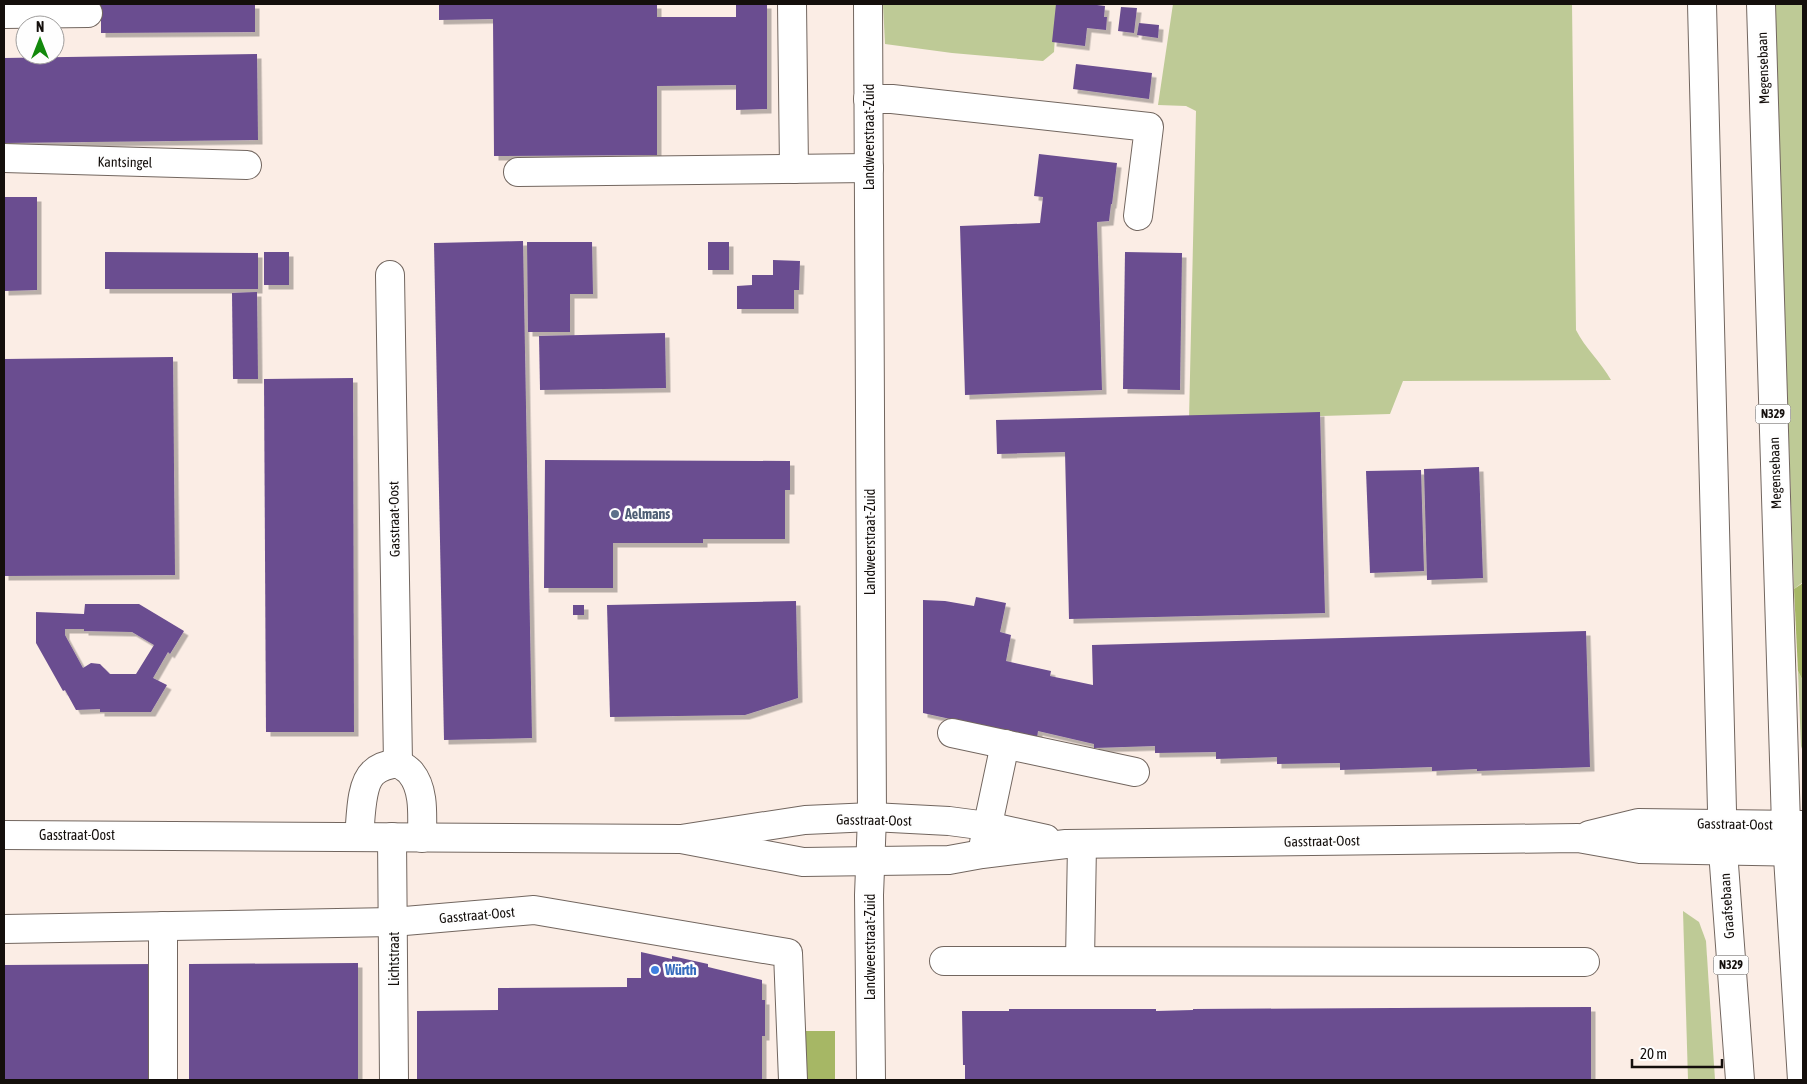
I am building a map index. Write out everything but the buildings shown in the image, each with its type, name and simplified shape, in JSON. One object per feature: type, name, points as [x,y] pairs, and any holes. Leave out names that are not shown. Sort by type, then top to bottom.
[{"type":"street","points":[[792,4],[794,169]]},
{"type":"street","name":"Landweerstraat-Zuid","points":[[868,4],[872,818],[870,862],[871,1080]]},
{"type":"street","name":"N329","points":[[1702,4],[1722,837]]},
{"type":"street","name":"Megensebaan","points":[[1761,4],[1795,852]]},
{"type":"street","points":[[4,14],[88,13]]},
{"type":"street","points":[[868,99],[892,98],[1150,127],[1138,216]]},
{"type":"street","name":"Kantsingel","points":[[4,158],[247,165]]},
{"type":"street","points":[[518,172],[869,168]]},
{"type":"street","name":"Gasstraat-Oost","points":[[390,275],[398,763]]},
{"type":"street","points":[[952,733],[1134,772]]},
{"type":"street","points":[[982,854],[1005,744]]},
{"type":"street","points":[[360,837],[361,808],[366,785],[373,773],[386,765],[398,763],[410,772],[418,786],[422,808],[422,838]]},
{"type":"street","name":"Gasstraat-Oost","points":[[4,835],[681,838],[805,820],[872,818],[988,826],[1074,844]]},
{"type":"street","name":"Gasstraat-Oost","points":[[681,838],[803,862],[870,862],[949,860],[982,854],[1074,844],[1578,838],[1640,848],[1794,825]]},
{"type":"street","name":"Lichtstraat","points":[[392,837],[394,1080]]},
{"type":"street","name":"Gasstraat-Oost","points":[[1722,837],[1795,852]]},
{"type":"street","name":"Graafsebaan","points":[[1722,837],[1740,1080]]},
{"type":"street","points":[[1074,844],[1080,961]]},
{"type":"street","name":"N329","points":[[1795,852],[1802,1080]]},
{"type":"street","name":"Gasstraat-Oost","points":[[4,929],[393,922],[534,910],[788,953],[793,1080]]},
{"type":"street","points":[[163,926],[163,1080]]},
{"type":"street","points":[[944,961],[1585,962]]},
{"type":"green space","points":[[883,4],[1057,4],[1054,52],[1043,61],[952,53],[885,44]]},
{"type":"green space","points":[[1173,4],[1572,4],[1576,330],[1611,380],[1403,381],[1390,414],[1189,420],[1196,111],[1186,106],[1158,105]]},
{"type":"green space","points":[[1774,4],[1803,4],[1803,582],[1794,589]]},
{"type":"green space","points":[[1803,583],[1803,681],[1798,671],[1794,589]]},
{"type":"green space","points":[[1798,671],[1803,681],[1803,752],[1801,746]]},
{"type":"green space","points":[[1683,911],[1699,922],[1706,941],[1715,1080],[1688,1080]]},
{"type":"green space","points":[[804,1031],[835,1031],[835,1080],[805,1080]]},
{"type":"place","name":"Aelmans","points":[[615,514]]},
{"type":"place","name":"Würth","points":[[655,970]]}]
